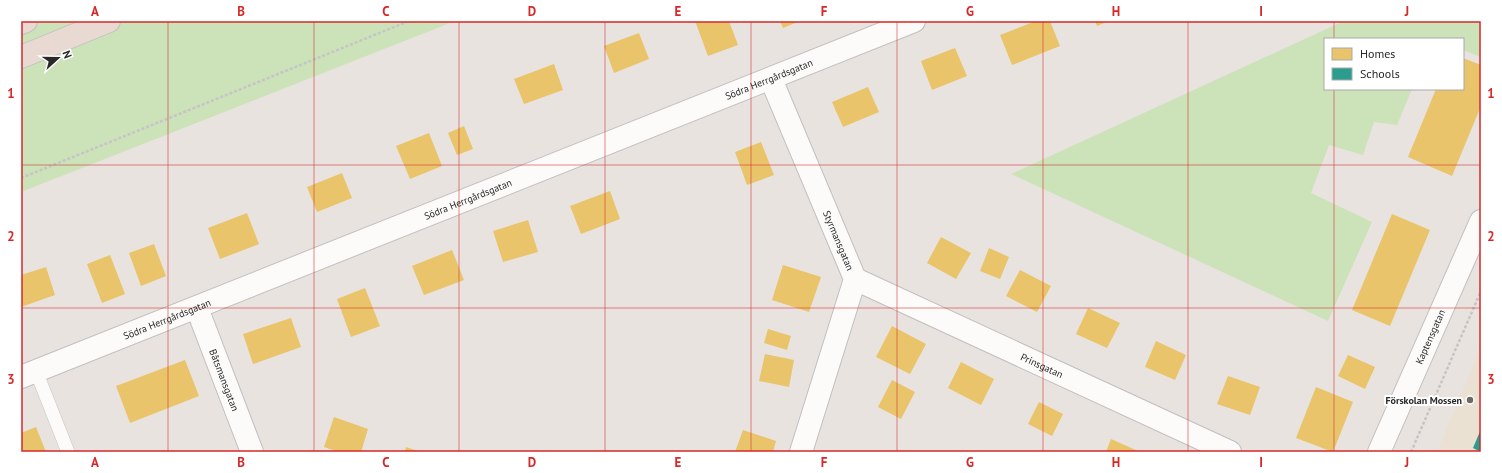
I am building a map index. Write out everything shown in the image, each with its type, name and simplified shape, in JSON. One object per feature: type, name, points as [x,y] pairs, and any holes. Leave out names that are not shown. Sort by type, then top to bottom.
[{"type":"highway","points":[[21,23],[26,21]]},
{"type":"highway","points":[[21,58],[109,21]]},
{"type":"street","name":"Södra Herrgårdsgatan","points":[[29,374],[914,21]]},
{"type":"street","name":"Styrmansgatan","points":[[771,79],[855,279],[801,452]]},
{"type":"street","name":"Kaptensgatan","points":[[1379,452],[1481,221]]},
{"type":"street","name":"Prinsgatan","points":[[855,279],[1230,452]]},
{"type":"street","name":"Båtsmansgatan","points":[[197,308],[252,452]]},
{"type":"lane","points":[[29,374],[68,452]]},
{"type":"path","points":[[21,178],[409,21]]},
{"type":"path","points":[[1411,452],[1481,291]]},
{"type":"shaded area","name":"Förskolan Mossen","points":[[1481,347],[1481,452],[1437,452]]},
{"type":"green space","points":[[21,21],[455,21],[21,192]]},
{"type":"green space","points":[[1344,21],[1481,21],[1481,57],[1464,50],[1464,38],[1324,38],[1324,90],[1412,90],[1397,125],[1374,122],[1363,155],[1329,145],[1311,193],[1372,222],[1328,321],[1011,174]]},
{"type":"building: Homes","points":[[695,21],[729,21],[738,45],[708,56]]},
{"type":"building: Homes","points":[[780,21],[800,21],[783,28]]},
{"type":"building: Homes","points":[[1036,21],[1050,21],[1060,46],[1012,65],[1000,35]]},
{"type":"building: Homes","points":[[1095,21],[1109,21],[1097,26]]},
{"type":"building: Homes","points":[[639,33],[649,59],[614,73],[604,46]]},
{"type":"building: Homes","points":[[955,48],[967,76],[932,90],[921,61]]},
{"type":"building: Homes","points":[[1464,58],[1481,65],[1481,106],[1452,176],[1408,157],[1436,90],[1464,90]]},
{"type":"building: Homes","points":[[554,64],[563,90],[524,104],[514,79]]},
{"type":"building: Homes","points":[[868,87],[879,112],[843,127],[832,102]]},
{"type":"building: Homes","points":[[464,126],[473,149],[457,155],[448,133]]},
{"type":"building: Homes","points":[[429,133],[442,166],[410,179],[396,146]]},
{"type":"building: Homes","points":[[761,142],[774,175],[747,185],[735,152]]},
{"type":"building: Homes","points":[[342,173],[352,198],[317,212],[307,187]]},
{"type":"building: Homes","points":[[610,191],[620,219],[581,234],[570,206]]},
{"type":"building: Homes","points":[[247,213],[259,244],[220,259],[208,228]]},
{"type":"building: Homes","points":[[1392,214],[1430,230],[1390,326],[1352,310]]},
{"type":"building: Homes","points":[[528,220],[538,252],[503,262],[493,231]]},
{"type":"building: Homes","points":[[941,237],[971,253],[956,279],[927,263]]},
{"type":"building: Homes","points":[[154,244],[166,276],[141,286],[129,253]]},
{"type":"building: Homes","points":[[989,248],[1009,257],[1000,279],[980,271]]},
{"type":"building: Homes","points":[[452,250],[464,280],[424,295],[412,266]]},
{"type":"building: Homes","points":[[110,255],[125,294],[102,303],[87,264]]},
{"type":"building: Homes","points":[[783,265],[821,277],[809,312],[772,300]]},
{"type":"building: Homes","points":[[46,267],[55,295],[21,307],[21,275]]},
{"type":"building: Homes","points":[[1020,270],[1051,286],[1037,312],[1006,296]]},
{"type":"building: Homes","points":[[365,288],[380,326],[351,337],[337,299]]},
{"type":"building: Homes","points":[[1088,308],[1120,323],[1107,348],[1076,334]]},
{"type":"building: Homes","points":[[291,318],[301,347],[253,364],[243,334]]},
{"type":"building: Homes","points":[[892,326],[926,344],[910,374],[876,357]]},
{"type":"building: Homes","points":[[768,329],[791,336],[787,350],[764,343]]},
{"type":"building: Homes","points":[[1156,341],[1186,355],[1175,380],[1145,367]]},
{"type":"building: Homes","points":[[765,354],[794,360],[789,387],[759,381]]},
{"type":"building: Homes","points":[[1348,355],[1375,367],[1365,389],[1338,376]]},
{"type":"building: Homes","points":[[185,360],[199,396],[130,423],[116,386]]},
{"type":"building: Homes","points":[[961,362],[994,379],[981,405],[948,388]]},
{"type":"building: Homes","points":[[1228,376],[1260,387],[1250,415],[1217,404]]},
{"type":"building: Homes","points":[[892,380],[915,392],[901,419],[878,407]]},
{"type":"building: Homes","points":[[1316,387],[1353,402],[1333,452],[1296,438]]},
{"type":"building: Homes","points":[[1039,402],[1063,414],[1052,436],[1028,424]]},
{"type":"building: Homes","points":[[334,417],[368,429],[361,452],[339,452],[324,447]]},
{"type":"building: Homes","points":[[36,427],[46,452],[21,452],[21,433]]},
{"type":"building: Homes","points":[[743,430],[776,441],[773,452],[735,452]]},
{"type":"building: Homes","points":[[1111,439],[1138,451],[1106,452]]},
{"type":"building: Homes","points":[[406,447],[421,452],[405,452]]},
{"type":"building: Schools","points":[[1481,429],[1481,452],[1473,448]]},
{"type":"place","name":"Förskolan Mossen","points":[[1470,400]]}]
